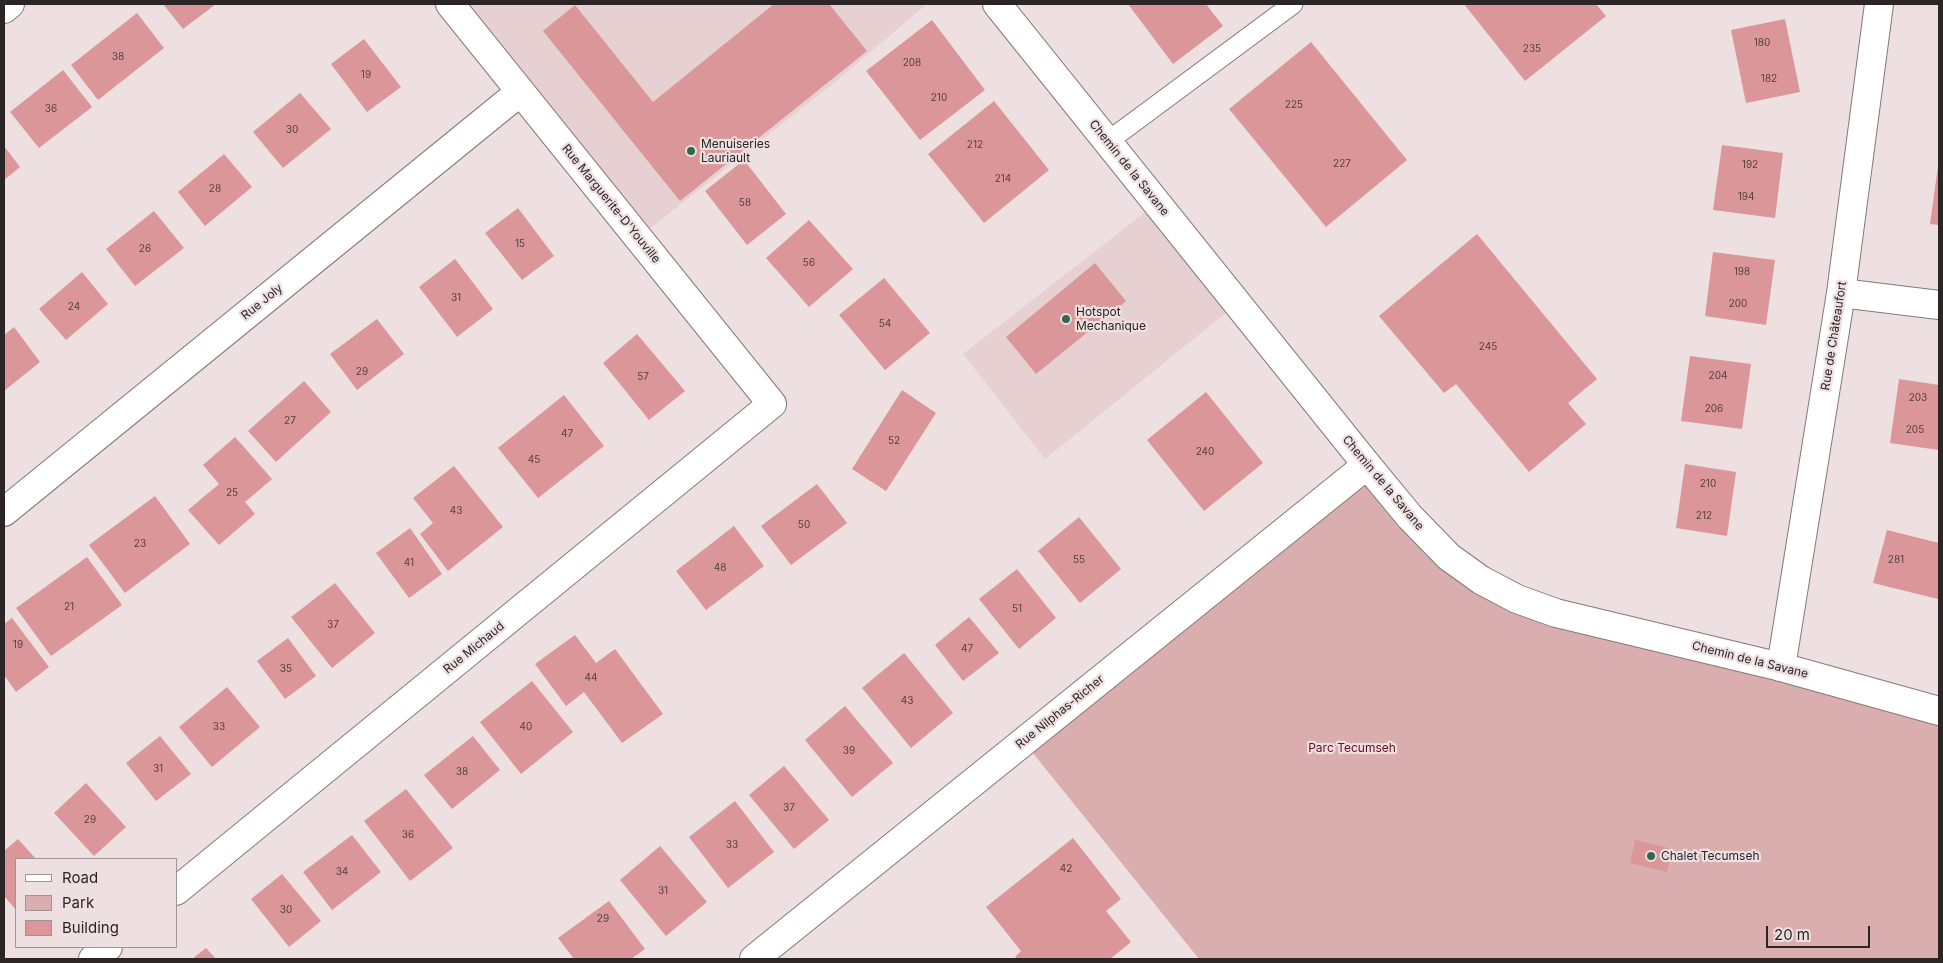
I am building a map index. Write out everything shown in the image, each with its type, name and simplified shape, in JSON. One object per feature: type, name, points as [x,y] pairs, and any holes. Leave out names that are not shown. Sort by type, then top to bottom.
[{"type":"street","points":[[4,9],[10,4]]},
{"type":"street","name":"Rue Marguerite-D'Youville","points":[[450,4],[772,404]]},
{"type":"street","name":"Chemin de la Savane","points":[[997,4],[1366,465],[1410,517],[1449,557],[1482,580],[1518,599],[1556,613],[1781,667],[1939,711]]},
{"type":"street","name":"Rue de Châteaufort","points":[[1781,667],[1841,293],[1879,4]]},
{"type":"street","name":"Rue Joly","points":[[4,512],[520,92]]},
{"type":"street","points":[[1841,293],[1939,305]]},
{"type":"street","name":"Rue Michaud","points":[[178,889],[772,404]]},
{"type":"street","name":"Rue Nilphas-Richer","points":[[754,959],[1366,465]]},
{"type":"street","points":[[93,959],[107,948]]},
{"type":"lane","points":[[1107,142],[1293,4]]},
{"type":"shaded area","points":[[450,4],[927,4],[835,82],[638,238]]},
{"type":"shaded area","points":[[1157,203],[1237,304],[1045,459],[963,354]]},
{"type":"green space","name":"Parc Tecumseh","points":[[1367,465],[1481,580],[1939,711],[1939,959],[1199,959],[1024,742]]},
{"type":"building","points":[[163,4],[216,4],[183,29]]},
{"type":"building","name":"Menuiseries Lauriault","points":[[774,4],[829,4],[867,51],[680,201],[543,31],[575,5],[653,102]]},
{"type":"building","points":[[1128,4],[1206,4],[1223,26],[1173,64]]},
{"type":"building","points":[[1464,4],[1596,4],[1606,16],[1525,81]]},
{"type":"building","points":[[137,13],[164,48],[98,100],[71,65]]},
{"type":"building","points":[[1785,19],[1800,92],[1746,103],[1731,30]]},
{"type":"building","points":[[932,20],[985,90],[920,140],[866,71]]},
{"type":"building","points":[[364,39],[401,87],[367,112],[331,64]]},
{"type":"building","points":[[1311,42],[1407,160],[1326,227],[1229,109]]},
{"type":"building","points":[[63,70],[92,107],[39,148],[10,112]]},
{"type":"building","points":[[300,93],[331,129],[283,168],[253,132]]},
{"type":"building","points":[[994,101],[1049,170],[984,223],[928,154]]},
{"type":"building","points":[[1722,145],[1783,153],[1775,218],[1713,210]]},
{"type":"building","points":[[4,146],[20,167],[4,180]]},
{"type":"building","points":[[224,154],[252,187],[205,226],[178,192]]},
{"type":"building","points":[[744,160],[786,214],[747,245],[705,191]]},
{"type":"building","points":[[1939,166],[1939,225],[1930,224]]},
{"type":"building","points":[[518,208],[554,256],[522,280],[485,233]]},
{"type":"building","points":[[154,211],[184,248],[135,286],[106,249]]},
{"type":"building","points":[[809,220],[853,269],[809,307],[766,258]]},
{"type":"building","points":[[1477,234],[1597,379],[1568,403],[1586,424],[1529,472],[1456,384],[1444,393],[1379,316]]},
{"type":"building","points":[[1713,252],[1775,260],[1766,325],[1705,316]]},
{"type":"building","points":[[455,259],[493,309],[457,337],[419,287]]},
{"type":"building","name":"Hotspot Mechanique","points":[[1095,263],[1126,301],[1036,374],[1006,337]]},
{"type":"building","points":[[82,272],[108,304],[66,340],[39,309]]},
{"type":"building","points":[[884,278],[930,333],[885,370],[839,315]]},
{"type":"building","points":[[377,319],[404,354],[357,390],[330,354]]},
{"type":"building","points":[[14,327],[40,362],[4,391],[4,335]]},
{"type":"building","points":[[637,334],[685,391],[649,420],[603,363]]},
{"type":"building","points":[[1690,356],[1751,364],[1742,429],[1681,421]]},
{"type":"building","points":[[1899,379],[1939,385],[1939,450],[1890,443]]},
{"type":"building","points":[[304,381],[331,412],[276,462],[248,431]]},
{"type":"building","points":[[902,390],[936,413],[886,491],[852,469]]},
{"type":"building","points":[[1206,392],[1263,463],[1204,511],[1147,440]]},
{"type":"building","points":[[564,395],[604,446],[538,498],[498,448]]},
{"type":"building","points":[[235,437],[272,479],[245,502],[255,514],[219,545],[188,510],[219,484],[203,465]]},
{"type":"building","points":[[1685,464],[1736,472],[1727,536],[1676,528]]},
{"type":"building","points":[[454,466],[503,527],[448,571],[420,534],[433,523],[413,498]]},
{"type":"building","points":[[817,484],[847,523],[791,565],[761,526]]},
{"type":"building","points":[[155,496],[190,544],[125,593],[89,545]]},
{"type":"building","points":[[1079,517],[1121,569],[1080,603],[1038,551]]},
{"type":"building","points":[[734,526],[764,566],[706,610],[676,571]]},
{"type":"building","points":[[410,528],[442,574],[409,598],[376,553]]},
{"type":"building","points":[[1887,530],[1939,543],[1938,599],[1873,583]]},
{"type":"building","points":[[87,557],[122,605],[51,656],[16,608]]},
{"type":"building","points":[[1017,569],[1056,618],[1019,649],[979,599]]},
{"type":"building","points":[[335,583],[375,633],[332,668],[291,617]]},
{"type":"building","points":[[969,617],[999,653],[963,681],[935,645]]},
{"type":"building","points":[[12,618],[49,667],[16,692],[4,675],[4,624]]},
{"type":"building","points":[[575,635],[596,663],[615,649],[663,714],[622,743],[584,692],[566,706],[535,664]]},
{"type":"building","points":[[288,638],[316,676],[285,699],[257,661]]},
{"type":"building","points":[[904,653],[953,713],[911,748],[862,688]]},
{"type":"building","points":[[532,681],[573,732],[521,774],[480,722]]},
{"type":"building","points":[[227,687],[260,727],[212,767],[179,727]]},
{"type":"building","points":[[845,706],[893,763],[852,797],[805,740]]},
{"type":"building","points":[[160,736],[191,774],[156,801],[126,763]]},
{"type":"building","points":[[473,736],[500,770],[452,809],[424,775]]},
{"type":"building","points":[[784,766],[829,820],[794,849],[749,795]]},
{"type":"building","points":[[86,783],[126,827],[94,856],[54,813]]},
{"type":"building","points":[[406,789],[453,848],[410,881],[364,821]]},
{"type":"building","points":[[735,801],[774,852],[728,888],[689,837]]},
{"type":"building","points":[[352,835],[381,872],[332,910],[303,872]]},
{"type":"building","points":[[1073,838],[1121,899],[1106,911],[1131,942],[1110,959],[1017,959],[1015,957],[1021,951],[986,907]]},
{"type":"building","points":[[18,839],[35,858],[15,858],[15,909],[4,896],[4,851]]},
{"type":"building","name":"Chalet Tecumseh","points":[[1635,840],[1672,849],[1667,872],[1630,863]]},
{"type":"building","points":[[660,846],[707,902],[666,936],[620,880]]},
{"type":"building","points":[[282,874],[321,921],[289,947],[251,899]]},
{"type":"building","points":[[609,901],[645,949],[631,959],[574,959],[558,938]]},
{"type":"building","points":[[206,948],[216,959],[192,959]]},
{"type":"place","name":"Menuiseries Lauriault","points":[[691,151]]},
{"type":"place","name":"Hotspot Mechanique","points":[[1066,319]]},
{"type":"place","name":"Chalet Tecumseh","points":[[1651,856]]}]
